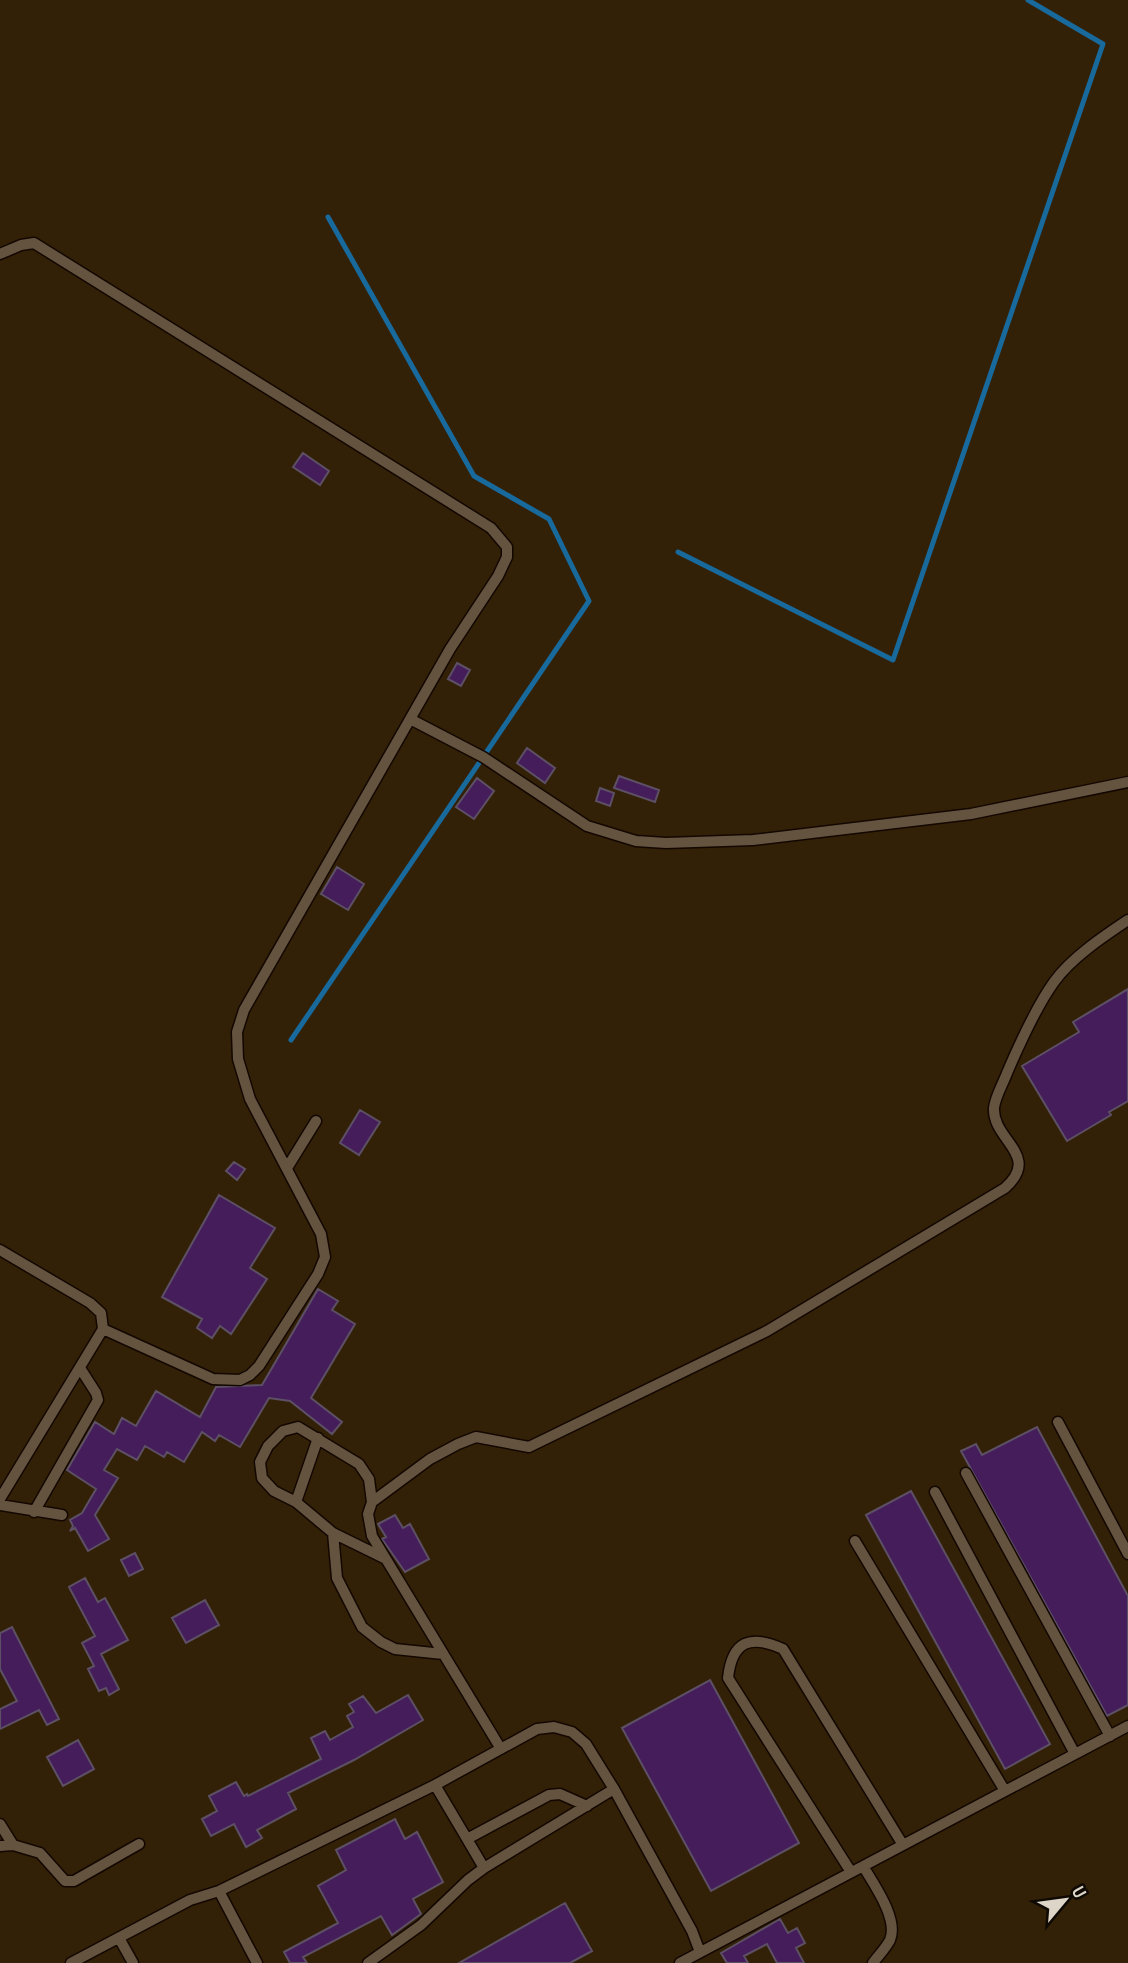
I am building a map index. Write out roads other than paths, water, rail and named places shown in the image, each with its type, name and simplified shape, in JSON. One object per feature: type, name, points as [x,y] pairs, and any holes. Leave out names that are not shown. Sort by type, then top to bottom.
[{"type":"lane","points":[[0,254],[34,243],[491,528],[507,547],[507,557],[498,576],[450,649],[244,1010],[237,1032],[238,1059],[250,1099],[321,1234],[325,1257],[318,1275],[259,1366],[240,1380],[213,1379],[103,1329]]},
{"type":"lane","points":[[410,719],[483,757],[587,826],[636,842],[753,839],[958,815],[1128,782]]},
{"type":"lane","points":[[372,1503],[430,1459],[458,1444],[476,1437],[529,1447],[754,1337],[1005,1188],[1017,1178],[1020,1166],[1013,1147],[995,1119],[994,1107],[1017,1048],[1054,981],[1085,951],[1128,920]]},
{"type":"lane","points":[[287,1168],[316,1121]]},
{"type":"lane","points":[[0,1250],[90,1303],[101,1313],[103,1329],[0,1499]]},
{"type":"lane","points":[[34,1512],[98,1400],[80,1368]]},
{"type":"lane","points":[[1058,1422],[1128,1553]]},
{"type":"lane","points":[[384,1558],[333,1533],[296,1502],[274,1491],[262,1478],[260,1462],[268,1446],[283,1431],[298,1427],[359,1464],[369,1479],[372,1503],[368,1514],[372,1536],[501,1749]]},
{"type":"lane","points":[[296,1502],[318,1438]]},
{"type":"lane","points":[[966,1473],[1110,1736]]},
{"type":"lane","points":[[935,1492],[1075,1754]]},
{"type":"lane","points":[[0,1505],[62,1515]]},
{"type":"lane","points":[[333,1533],[337,1578],[362,1627],[395,1650],[443,1654]]},
{"type":"lane","points":[[855,1541],[1005,1791]]},
{"type":"lane","points":[[851,1872],[728,1678],[736,1649],[752,1641],[769,1643],[783,1649],[903,1845]]},
{"type":"lane","points":[[680,1963],[1128,1726]]},
{"type":"lane","points":[[71,1963],[190,1900],[219,1891],[435,1785],[537,1729],[554,1727],[572,1732],[586,1744],[614,1789],[692,1931],[700,1952]]},
{"type":"lane","points":[[435,1785],[484,1868]]},
{"type":"lane","points":[[368,1963],[421,1925],[484,1868],[614,1789]]},
{"type":"lane","points":[[467,1839],[549,1795],[560,1794],[587,1806]]},
{"type":"lane","points":[[0,1824],[13,1845]]},
{"type":"lane","points":[[0,1846],[13,1845],[40,1853],[65,1881],[74,1881],[139,1844]]},
{"type":"lane","points":[[863,1866],[886,1907],[892,1927],[890,1939],[873,1963]]},
{"type":"lane","points":[[219,1891],[257,1963]]},
{"type":"lane","points":[[119,1938],[133,1963]]},
{"type":"waterway","points":[[678,552],[893,660],[1103,44],[1028,0]]},
{"type":"waterway","points":[[291,1040],[589,601],[549,519],[474,476],[328,217]]}]
